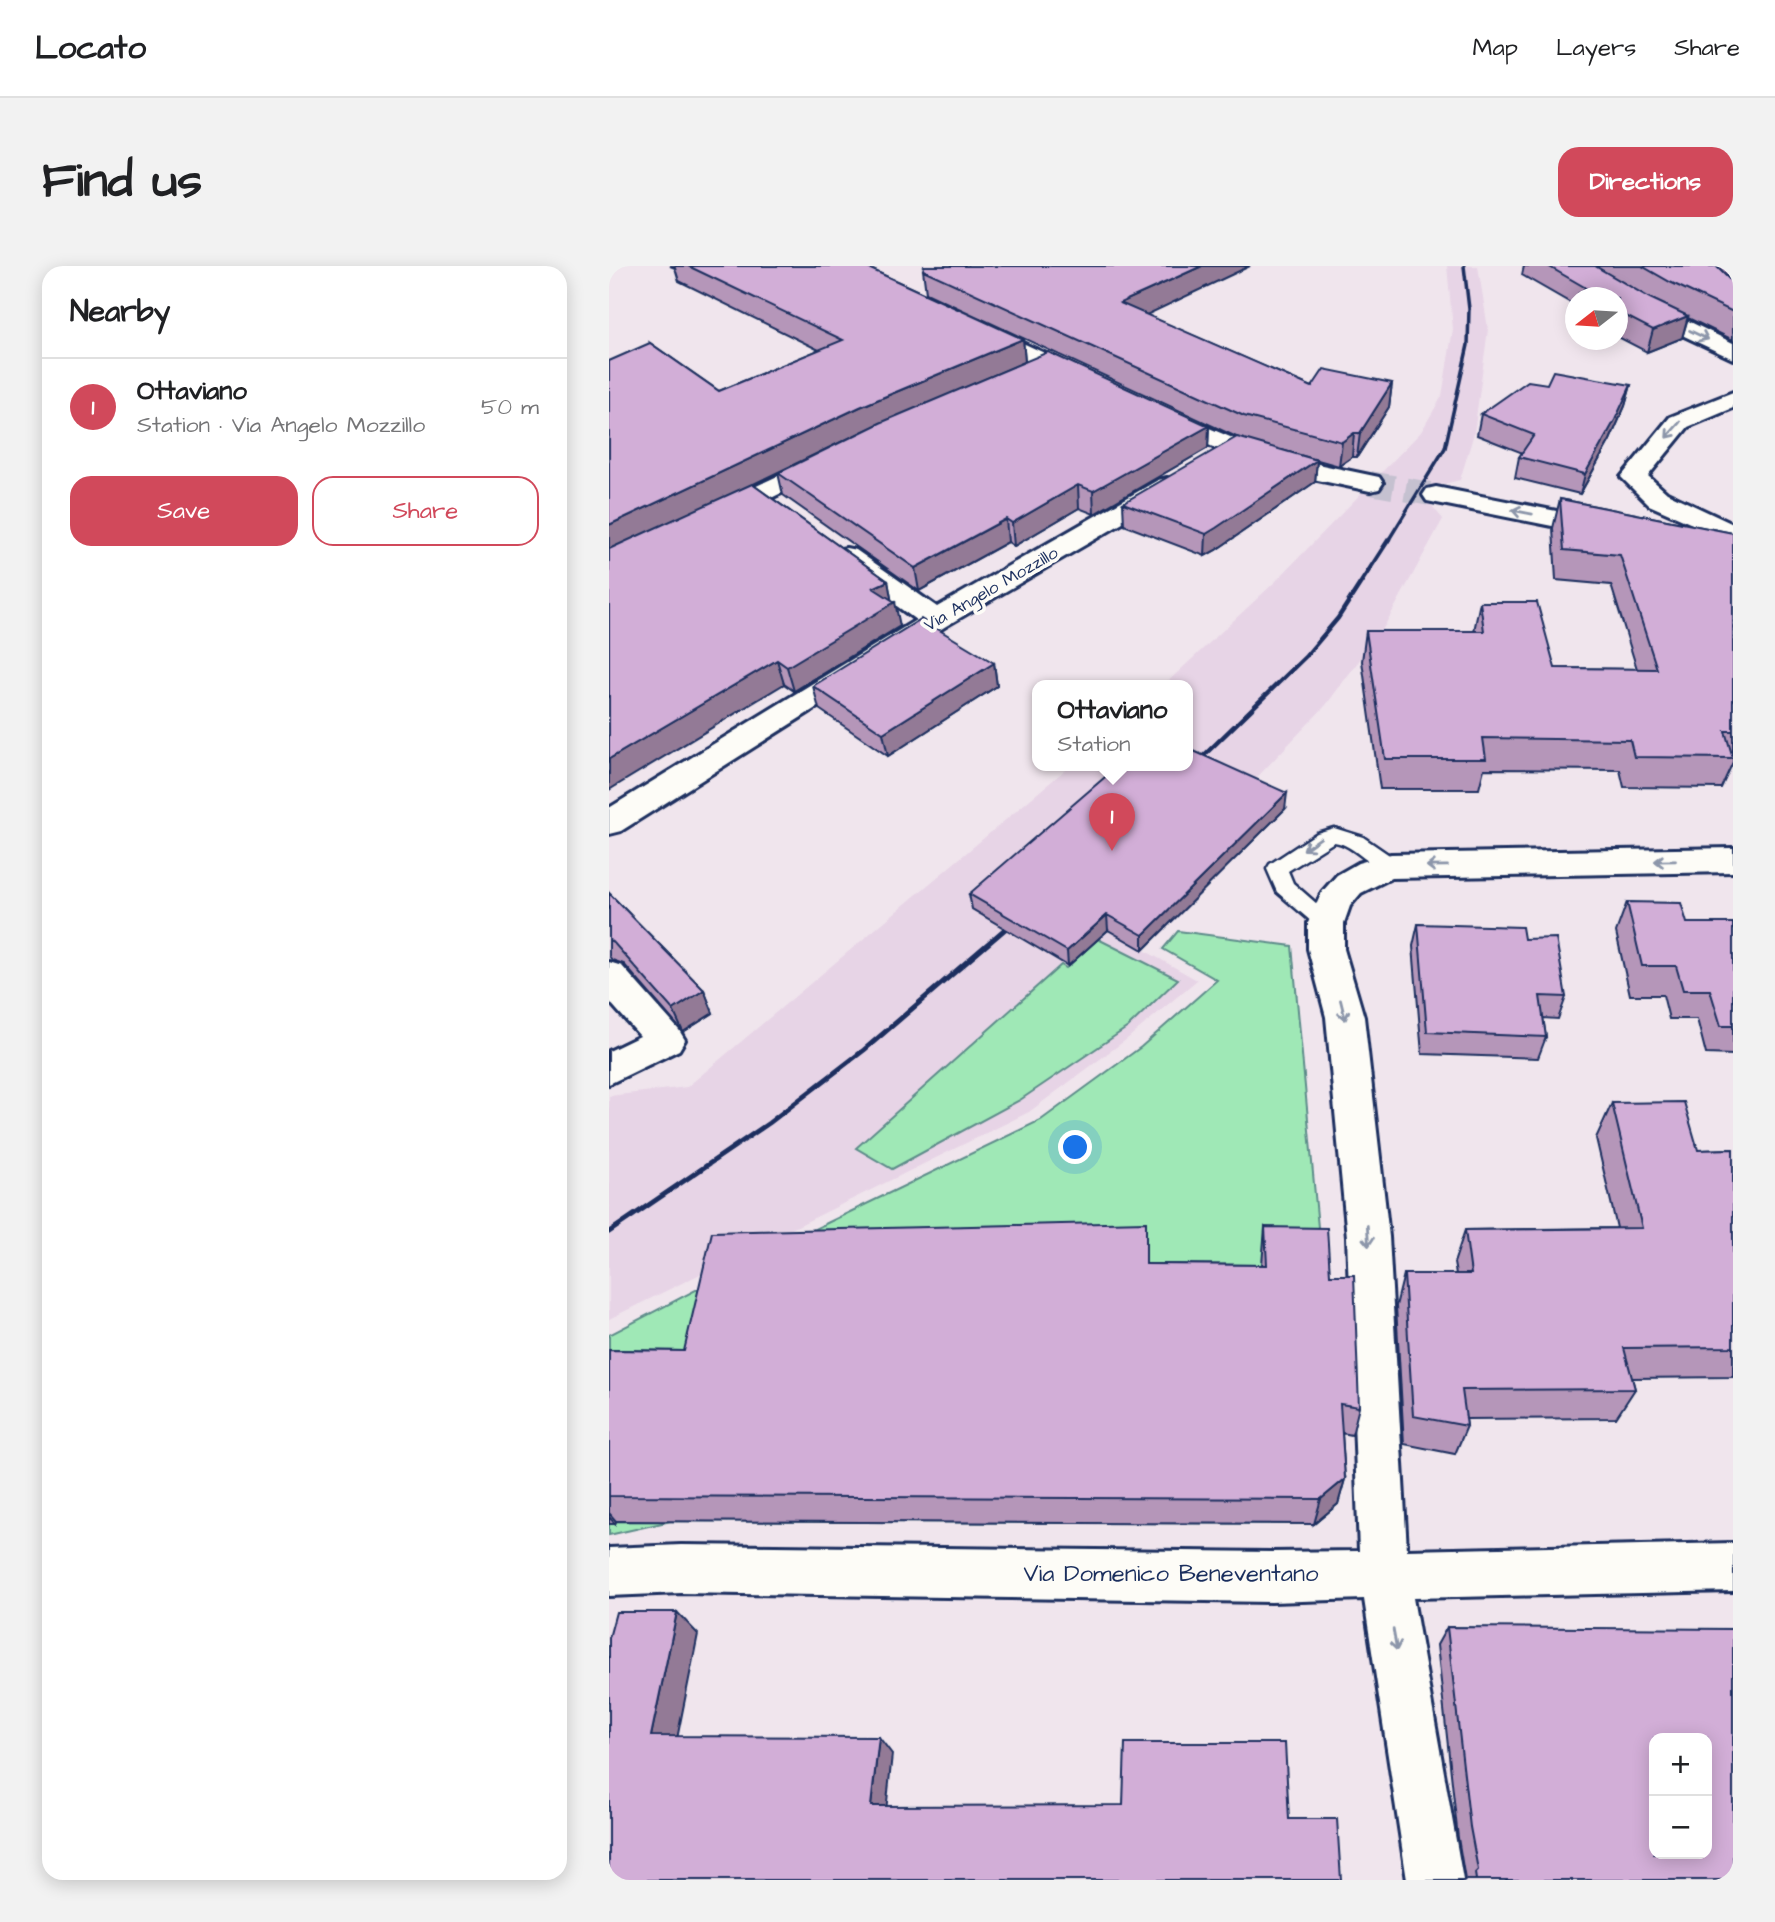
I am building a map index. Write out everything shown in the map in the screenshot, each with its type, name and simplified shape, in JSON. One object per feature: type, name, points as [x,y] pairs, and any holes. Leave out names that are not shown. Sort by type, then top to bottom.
[{"type":"street","points":[[1576,266],[1654,313],[1733,352]]},
{"type":"street","points":[[953,318],[1098,386]]},
{"type":"street","points":[[1024,374],[1049,363]]},
{"type":"street","points":[[1733,399],[1679,422],[1634,477],[1658,499],[1733,534]]},
{"type":"street","points":[[1147,408],[1209,461],[1317,472],[1370,483]]},
{"type":"street","points":[[697,524],[771,502],[852,449]]},
{"type":"street","name":"Via Angelo Mozzillo","points":[[609,823],[936,620],[1209,461]]},
{"type":"street","points":[[1436,495],[1639,535]]},
{"type":"street","points":[[826,541],[936,620]]},
{"type":"street","points":[[1706,548],[1733,553]]},
{"type":"street","points":[[1435,1880],[1384,1573],[1368,1237],[1345,1017],[1327,949],[1326,923],[1334,901],[1349,884],[1370,872],[1391,866],[1733,860]]},
{"type":"street","points":[[609,976],[666,1040],[609,1069]]},
{"type":"street","name":"Via Domenico Beneventano","points":[[609,1572],[681,1569],[1271,1577],[1733,1567]]},
{"type":"lane","points":[[1326,923],[1284,887],[1277,869],[1321,837],[1338,832],[1354,838],[1391,866]]},
{"type":"shaded area","points":[[1447,266],[1478,266],[1488,329],[1474,433],[1460,480],[1440,485],[1432,506],[1443,519],[1384,627],[1326,705],[1245,790],[1285,809],[1144,950],[1197,980],[1127,1039],[1029,1112],[609,1319],[609,1096],[687,1087],[1064,771],[1193,771],[1193,680],[1169,680],[1275,582],[1421,432],[1442,396],[1453,329]]},
{"type":"green space","points":[[1178,931],[1292,946],[1321,1260],[1338,1504],[1314,1524],[671,1521],[609,1535],[609,1335],[796,1238],[1041,1120],[1141,1047],[1217,980],[1163,949]]},
{"type":"green space","points":[[1098,939],[1178,979],[1128,1027],[1020,1100],[892,1169],[856,1148],[1061,965],[1066,968]]},
{"type":"building","points":[[688,266],[864,266],[1023,339],[860,407],[609,525],[609,361],[650,343],[719,391],[843,340]]},
{"type":"building","points":[[924,266],[1202,266],[1120,303],[1312,387],[1324,369],[1392,383],[1360,433],[1354,433],[1342,442],[1244,416],[923,270]]},
{"type":"building","points":[[1548,266],[1595,266],[1650,298],[1688,316],[1653,330],[1628,317],[1628,287],[1584,287]]},
{"type":"building","points":[[1642,266],[1716,266],[1733,280],[1733,312],[1670,282]]},
{"type":"building","points":[[1048,352],[1209,426],[1093,491],[1078,485],[1012,523],[1006,519],[915,568],[778,473],[880,423]]},
{"type":"building","points":[[1553,371],[1631,385],[1585,474],[1519,457],[1534,435],[1481,414],[1528,381],[1547,384]]},
{"type":"building","points":[[1237,437],[1317,460],[1206,534],[1123,503]]},
{"type":"building","points":[[752,484],[888,581],[873,588],[895,602],[787,667],[777,660],[609,759],[609,549]]},
{"type":"building","points":[[1560,499],[1733,533],[1733,731],[1725,731],[1733,758],[1634,757],[1630,740],[1483,738],[1486,759],[1385,759],[1366,631],[1484,631],[1480,602],[1537,602],[1555,668],[1657,669],[1620,555],[1564,550]]},
{"type":"building","points":[[921,619],[994,663],[883,733],[813,686]]},
{"type":"building","points":[[1193,751],[1287,793],[1143,935],[1107,915],[1067,951],[969,894],[1112,771],[1193,771]]},
{"type":"building","points":[[609,893],[704,990],[673,1010],[609,940]]},
{"type":"building","points":[[1627,902],[1681,903],[1687,923],[1733,923],[1733,1026],[1721,1026],[1710,990],[1683,990],[1676,966],[1642,966]]},
{"type":"building","points":[[1418,924],[1522,927],[1524,939],[1556,938],[1566,997],[1540,996],[1546,1037],[1427,1032]]},
{"type":"building","points":[[1684,1102],[1698,1150],[1733,1149],[1733,1347],[1624,1348],[1635,1389],[1462,1390],[1467,1426],[1413,1416],[1404,1274],[1471,1274],[1465,1230],[1642,1228],[1612,1103]]},
{"type":"building","points":[[1146,1222],[1146,1264],[1267,1265],[1265,1227],[1327,1228],[1330,1275],[1354,1275],[1359,1407],[1340,1404],[1345,1479],[1321,1499],[609,1496],[609,1350],[684,1351],[712,1232]]},
{"type":"building","points":[[616,1612],[677,1612],[651,1736],[879,1737],[871,1806],[1123,1805],[1125,1743],[1285,1743],[1289,1819],[1337,1819],[1341,1880],[609,1880],[609,1638]]},
{"type":"building","points":[[1447,1627],[1733,1629],[1733,1880],[1476,1880],[1475,1873],[1478,1870],[1470,1827]]},
{"type":"tunnel","points":[[1370,483],[1436,495]]},
{"type":"railway","points":[[1388,541],[1445,448],[1468,345],[1469,309],[1464,266]]},
{"type":"railway","points":[[1193,766],[1306,656],[1338,618],[1389,539]]},
{"type":"railway","points":[[609,1232],[769,1123],[864,1050],[1019,917]]},
{"type":"place","name":"Ottaviano","points":[[1112,851]]}]
